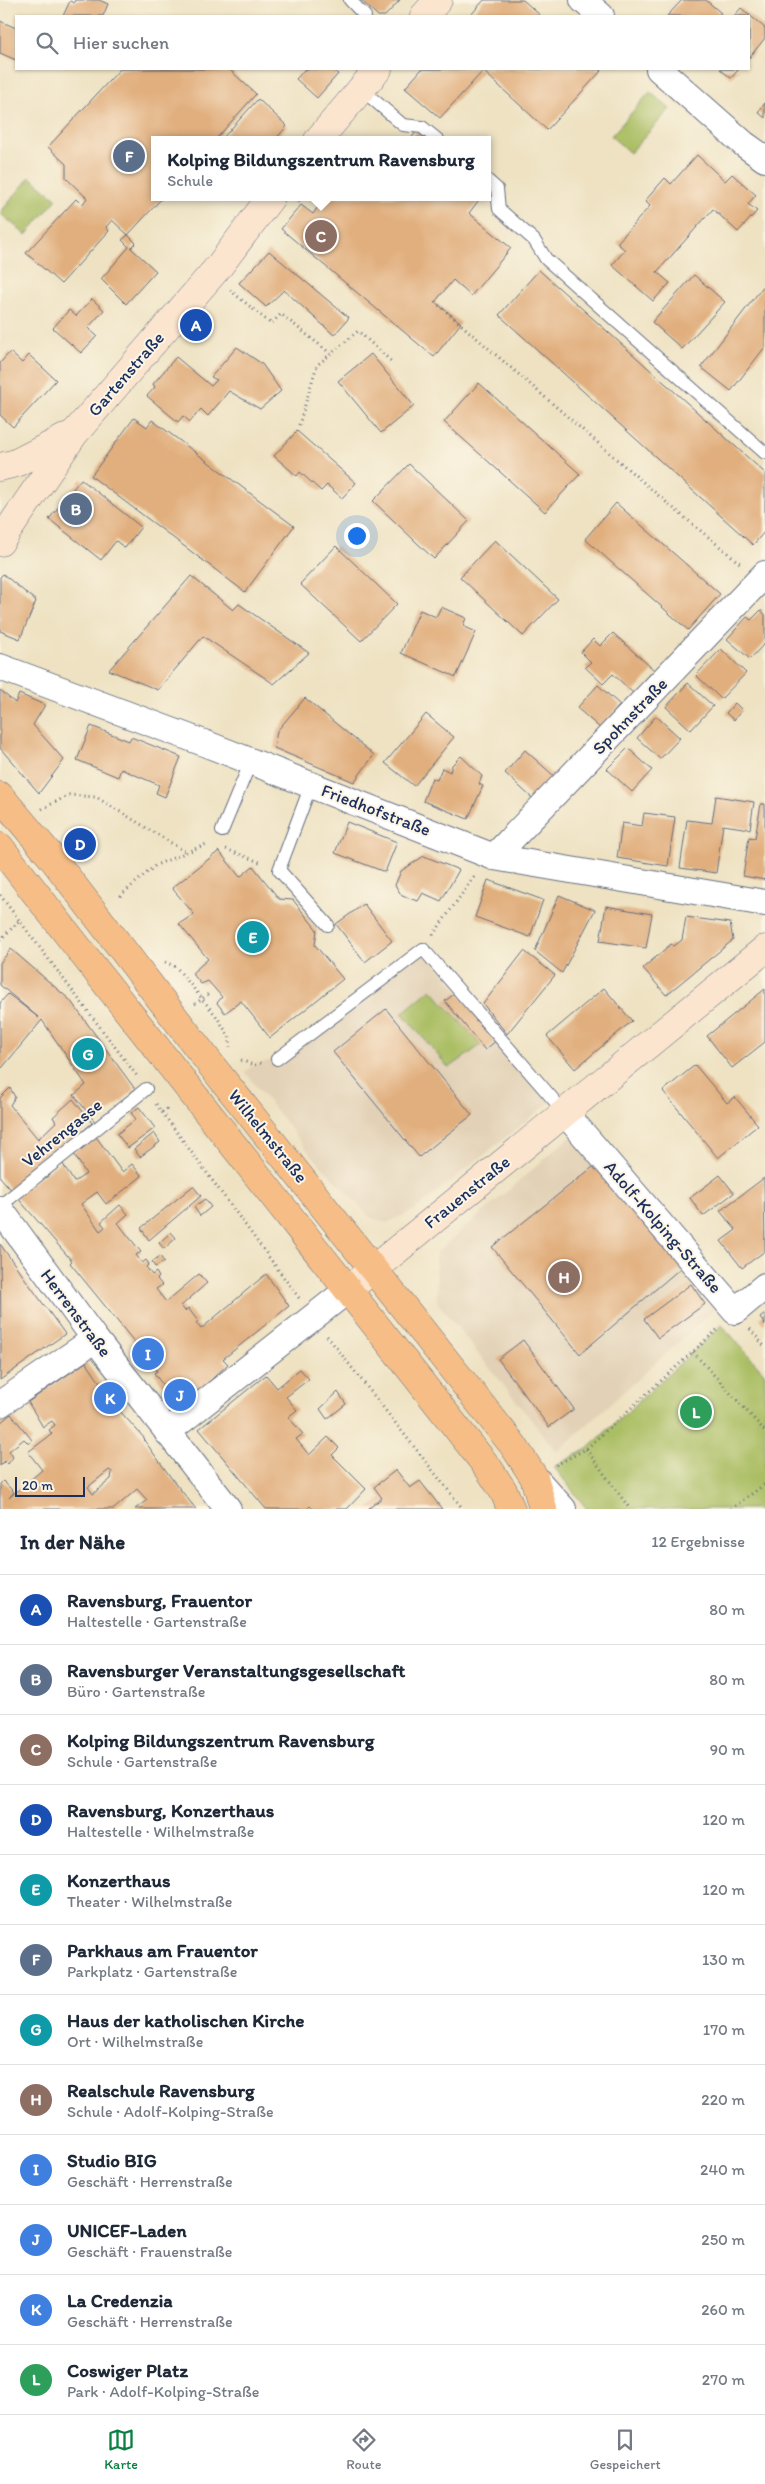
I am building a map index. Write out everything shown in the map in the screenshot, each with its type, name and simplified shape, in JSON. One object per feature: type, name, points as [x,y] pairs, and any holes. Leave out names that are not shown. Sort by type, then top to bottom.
[{"type":"main road","points":[[425,15],[438,0]]},
{"type":"main road","points":[[321,136],[369,79]]},
{"type":"main road","name":"Gartenstraße","points":[[0,542],[30,501],[74,434],[208,277],[268,201]]},
{"type":"main road","name":"Gartenstraße","points":[[0,467],[16,463],[74,434]]},
{"type":"main road","points":[[0,509],[30,501]]},
{"type":"main road","name":"Wilhelmstraße","points":[[0,796],[53,859],[215,1070],[513,1445],[544,1472],[543,1509]]},
{"type":"main road","name":"Wilhelmstraße","points":[[0,846],[189,1091],[349,1289],[508,1501]]},
{"type":"main road","name":"Frauenstraße","points":[[349,1289],[765,950]]},
{"type":"street","points":[[583,0],[600,15]]},
{"type":"street","points":[[660,70],[744,144],[765,159]]},
{"type":"street","name":"Spohnstraße","points":[[494,857],[724,620],[765,574]]},
{"type":"street","name":"Friedhofstraße","points":[[9,670],[251,761],[494,857],[765,903]]},
{"type":"street","name":"Adolf-Kolping-Straße","points":[[565,1113],[735,1311]]},
{"type":"street","name":"Herrenstraße","points":[[0,1208],[95,1339],[228,1509]]},
{"type":"street","points":[[735,1311],[765,1286]]},
{"type":"street","name":"Frauenstraße","points":[[167,1432],[349,1289]]},
{"type":"street","points":[[0,1404],[95,1339]]},
{"type":"street","points":[[544,1472],[563,1509]]},
{"type":"lane","points":[[350,0],[365,15]]},
{"type":"lane","points":[[369,79],[403,125],[422,127],[433,136]]},
{"type":"lane","points":[[491,183],[497,188],[500,209],[534,240],[546,259],[765,453]]},
{"type":"lane","points":[[222,831],[251,761]]},
{"type":"lane","points":[[312,785],[279,870],[328,925]]},
{"type":"lane","points":[[277,1059],[423,949],[565,1113]]},
{"type":"lane","name":"Vehrengasse","points":[[0,1208],[146,1089]]},
{"type":"path","points":[[298,201],[301,205]]},
{"type":"path","points":[[208,277],[221,283],[271,324],[281,314],[331,354]]},
{"type":"path","points":[[435,302],[666,502],[732,556]]},
{"type":"path","points":[[299,425],[317,365],[358,331],[393,363]]},
{"type":"path","points":[[41,810],[68,796],[96,797],[186,852]]},
{"type":"path","points":[[120,896],[156,865],[210,842],[222,831]]},
{"type":"path","points":[[210,842],[216,844]]},
{"type":"path","points":[[221,847],[279,870]]},
{"type":"path","points":[[423,949],[480,869],[494,857]]},
{"type":"path","points":[[0,940],[20,920]]},
{"type":"path","points":[[162,961],[176,967],[217,1017],[230,1038],[230,1051]]},
{"type":"path","points":[[202,999],[210,992]]},
{"type":"path","points":[[233,1058],[253,1064],[277,1059]]},
{"type":"path","points":[[162,1112],[168,1108]]},
{"type":"path","points":[[544,1472],[586,1449],[693,1352],[735,1311],[765,1347]]},
{"type":"path","points":[[323,1332],[463,1509]]},
{"type":"path","points":[[693,1352],[765,1431]]},
{"type":"path","points":[[586,1449],[630,1509]]},
{"type":"path","points":[[731,1509],[765,1484]]},
{"type":"shaded area","points":[[423,949],[553,1100],[413,1211],[386,1223],[370,1217],[313,1157],[245,1072],[253,1065],[277,1059]]},
{"type":"shaded area","points":[[571,1136],[717,1307],[557,1452],[437,1302],[436,1253]]},
{"type":"green space","points":[[650,92],[670,109],[630,153],[611,136]]},
{"type":"green space","points":[[30,177],[57,199],[26,235],[0,213]]},
{"type":"green space","points":[[431,989],[481,1045],[449,1068],[402,1013]]},
{"type":"green space","points":[[722,1325],[765,1374],[765,1509],[587,1509],[554,1467],[587,1449]]},
{"type":"building","points":[[75,0],[99,0],[108,4],[103,15],[63,15],[70,1],[74,3]]},
{"type":"building","points":[[361,0],[400,0],[386,15],[377,15]]},
{"type":"building","points":[[484,0],[523,0],[540,15],[471,15]]},
{"type":"building","points":[[682,0],[706,0],[721,13],[718,15],[668,15]]},
{"type":"building","points":[[741,8],[749,15],[735,15]]},
{"type":"building","points":[[750,16],[765,28],[765,38],[750,57]]},
{"type":"building","points":[[0,21],[15,28],[15,60],[0,53]]},
{"type":"building","points":[[119,70],[230,70],[256,94],[219,136],[151,136],[151,201],[159,201],[128,235],[112,220],[106,227],[109,231],[61,284],[26,253],[76,199],[82,205],[87,198],[66,178],[66,164],[48,147]]},
{"type":"building","points":[[304,70],[333,70],[338,74],[317,98],[296,79]]},
{"type":"building","points":[[421,70],[601,71],[547,130],[483,71],[440,118],[405,88]]},
{"type":"building","points":[[721,70],[738,70],[731,78]]},
{"type":"building","points":[[258,99],[287,126],[278,136],[225,136]]},
{"type":"building","points":[[765,103],[765,118],[758,112]]},
{"type":"building","points":[[417,131],[423,136],[413,136]]},
{"type":"building","points":[[697,155],[725,181],[732,174],[756,195],[748,204],[757,211],[738,232],[713,209],[657,272],[670,283],[653,301],[612,265],[625,250],[617,243],[650,206],[645,201],[665,178],[671,184]]},
{"type":"building","points":[[322,201],[478,201],[469,213],[511,248],[471,296],[453,280],[435,302],[461,323],[434,357],[281,229],[301,205],[313,214]]},
{"type":"building","points":[[128,235],[136,243],[131,248],[156,271],[126,304],[101,279],[129,247],[122,240]]},
{"type":"building","points":[[269,251],[349,318],[334,335],[284,290],[266,307],[239,283]]},
{"type":"building","points":[[539,270],[765,473],[765,531],[753,545],[499,315]]},
{"type":"building","points":[[694,275],[725,302],[682,349],[652,322]]},
{"type":"building","points":[[765,284],[765,347],[731,391],[701,367]]},
{"type":"building","points":[[92,299],[104,310],[88,328],[97,336],[81,353],[53,328],[69,310],[76,316]]},
{"type":"building","points":[[237,347],[262,364],[281,391],[260,409],[229,391],[208,416],[201,409],[190,422],[183,416],[178,422],[147,396],[155,387],[153,384],[176,357],[211,386],[217,380],[211,377]]},
{"type":"building","points":[[10,352],[22,363],[29,355],[56,380],[13,427],[0,415],[0,363]]},
{"type":"building","points":[[371,354],[414,406],[381,433],[338,381]]},
{"type":"building","points":[[479,383],[580,474],[545,512],[444,422]]},
{"type":"building","points":[[134,418],[147,427],[152,420],[294,526],[245,592],[91,476]]},
{"type":"building","points":[[297,431],[356,483],[342,498],[327,485],[321,491],[300,472],[297,476],[274,456]]},
{"type":"building","points":[[409,464],[469,521],[434,559],[373,501]]},
{"type":"building","points":[[81,479],[141,527],[125,548],[116,541],[101,560],[49,519]]},
{"type":"building","points":[[616,503],[720,594],[688,630],[585,539]]},
{"type":"building","points":[[495,540],[558,599],[523,636],[460,577]]},
{"type":"building","points":[[336,546],[397,604],[361,641],[300,584]]},
{"type":"building","points":[[3,574],[36,601],[20,639],[0,631],[0,577]]},
{"type":"building","points":[[191,576],[233,610],[239,604],[309,653],[274,684],[203,636],[158,690],[109,670]]},
{"type":"building","points":[[441,607],[466,618],[463,626],[476,632],[456,677],[401,653],[420,610],[436,617]]},
{"type":"building","points":[[761,610],[765,615],[765,643],[750,659],[727,639],[747,617],[751,620]]},
{"type":"building","points":[[613,633],[654,670],[633,693],[613,674],[603,684],[585,667],[591,662],[581,652],[593,639],[600,646]]},
{"type":"building","points":[[721,649],[746,673],[721,699],[696,675]]},
{"type":"building","points":[[688,683],[713,706],[691,730],[666,707]]},
{"type":"building","points":[[598,685],[620,705],[600,728],[577,708]]},
{"type":"building","points":[[0,690],[15,703],[19,694],[45,705],[33,725],[64,760],[39,793],[0,748]]},
{"type":"building","points":[[305,698],[374,755],[354,782],[274,748],[277,731]]},
{"type":"building","points":[[735,703],[742,710],[734,720],[726,713]]},
{"type":"building","points":[[426,714],[454,737],[414,786],[385,763]]},
{"type":"building","points":[[656,716],[680,738],[660,759],[637,738]]},
{"type":"building","points":[[91,726],[129,741],[131,737],[181,757],[165,797],[156,793],[159,785],[121,769],[118,777],[77,760]]},
{"type":"building","points":[[628,748],[652,770],[632,792],[607,769]]},
{"type":"building","points":[[525,750],[554,776],[533,799],[505,773]]},
{"type":"building","points":[[461,756],[482,776],[479,784],[483,786],[468,819],[423,801],[432,778],[437,780],[442,768],[450,772],[452,765]]},
{"type":"building","points":[[716,796],[754,802],[750,829],[723,825],[716,873],[680,868],[687,820],[712,823]]},
{"type":"building","points":[[761,804],[765,804],[765,880],[743,876],[749,837],[755,838]]},
{"type":"building","points":[[644,813],[675,817],[668,866],[617,858],[622,823],[642,826]]},
{"type":"building","points":[[347,822],[397,842],[385,872],[335,853]]},
{"type":"building","points":[[219,851],[240,877],[253,866],[279,899],[293,900],[317,930],[315,945],[343,979],[270,1038],[241,1001],[225,1013],[217,1003],[222,997],[208,981],[201,984],[192,973],[208,959],[179,924],[194,914],[172,888]]},
{"type":"building","points":[[424,856],[459,870],[441,901],[423,893],[418,901],[402,896],[395,885],[401,871]]},
{"type":"building","points":[[488,880],[543,900],[530,937],[475,917]]},
{"type":"building","points":[[559,895],[595,910],[562,973],[535,951]]},
{"type":"building","points":[[364,904],[392,941],[365,962],[336,924]]},
{"type":"building","points":[[606,906],[652,914],[646,948],[600,941]]},
{"type":"building","points":[[686,917],[730,923],[733,940],[666,995],[643,968],[671,944],[674,946],[682,940]]},
{"type":"building","points":[[11,949],[70,1000],[135,1089],[96,1123],[74,1095],[86,1085],[42,1020],[2,1068],[0,1066],[0,1003],[8,994],[39,1018],[0,985],[0,963]]},
{"type":"building","points":[[524,951],[555,975],[507,1034],[483,1004]]},
{"type":"building","points":[[604,988],[632,1021],[575,1069],[547,1036]]},
{"type":"building","points":[[765,989],[765,1042],[732,1068],[707,1036]]},
{"type":"building","points":[[457,992],[498,1039],[485,1050],[445,1001]]},
{"type":"building","points":[[386,1009],[472,1115],[419,1157],[333,1052]]},
{"type":"building","points":[[695,1065],[727,1103],[735,1097],[758,1125],[718,1158],[663,1091]]},
{"type":"building","points":[[10,1088],[15,1097],[10,1105],[38,1139],[56,1122],[53,1117],[73,1099],[92,1123],[14,1193],[0,1177],[0,1098]]},
{"type":"building","points":[[139,1107],[155,1128],[128,1148],[117,1134],[136,1119],[131,1113]]},
{"type":"building","points":[[154,1133],[160,1142],[140,1157],[134,1149]]},
{"type":"building","points":[[94,1134],[122,1172],[132,1164],[142,1176],[106,1204],[97,1192],[81,1204],[100,1231],[105,1227],[101,1222],[120,1205],[128,1214],[118,1223],[141,1252],[136,1255],[142,1263],[146,1260],[149,1264],[146,1267],[152,1275],[156,1272],[159,1277],[157,1279],[162,1285],[156,1289],[166,1302],[199,1274],[207,1283],[181,1306],[185,1311],[188,1308],[198,1321],[196,1323],[201,1329],[266,1274],[289,1306],[223,1359],[228,1364],[183,1406],[171,1388],[167,1391],[154,1373],[157,1371],[134,1345],[136,1344],[70,1263],[72,1261],[16,1196],[61,1161],[74,1182],[86,1174],[73,1152]]},
{"type":"building","points":[[598,1163],[683,1266],[580,1354],[492,1247]]},
{"type":"building","points":[[720,1175],[734,1193],[703,1216],[690,1198]]},
{"type":"building","points":[[764,1178],[765,1251],[742,1268],[721,1241],[736,1230],[720,1211]]},
{"type":"building","points":[[193,1186],[201,1196],[149,1240],[141,1228]]},
{"type":"building","points":[[205,1199],[211,1207],[200,1216],[194,1207]]},
{"type":"building","points":[[171,1232],[176,1238],[164,1249],[159,1243]]},
{"type":"building","points":[[0,1244],[65,1334],[0,1380],[1,1348]]},
{"type":"building","points":[[160,1256],[164,1262],[155,1267],[152,1262]]},
{"type":"building","points":[[691,1284],[705,1304],[658,1338],[644,1319]]},
{"type":"building","points":[[765,1314],[765,1325],[760,1318]]},
{"type":"building","points":[[523,1340],[574,1409],[549,1427],[498,1359]]},
{"type":"building","points":[[86,1362],[118,1409],[145,1439],[172,1479],[196,1509],[135,1509],[147,1500],[137,1489],[114,1509],[0,1509],[0,1484],[3,1481],[14,1492],[9,1498],[42,1470],[28,1452],[52,1434],[49,1430],[55,1425],[52,1421],[43,1427],[28,1402]],"holes":[[[109,1470],[112,1472],[111,1479],[93,1494],[88,1487]]]},
{"type":"building","points":[[300,1369],[309,1379],[286,1397],[297,1410],[288,1417],[303,1434],[296,1439],[309,1455],[328,1437],[339,1448],[332,1455],[366,1489],[347,1509],[313,1509],[310,1506],[307,1509],[266,1509],[199,1429],[266,1375],[277,1388]]},
{"type":"building","points":[[338,1392],[346,1404],[327,1419],[320,1409]]},
{"type":"building","points":[[11,1414],[32,1440],[29,1444],[24,1439],[9,1451],[13,1457],[8,1464],[5,1461],[0,1466],[0,1423]]},
{"type":"building","points":[[396,1470],[410,1488],[420,1481],[442,1509],[368,1509],[382,1498],[374,1487]]},
{"type":"place","name":"Parkhaus am Frauentor","points":[[129,156]]},
{"type":"place","name":"Kolping Bildungszentrum Ravensburg","points":[[321,236]]},
{"type":"place","name":"Ravensburg, Frauentor","points":[[196,325]]},
{"type":"place","name":"Ravensburger Veranstaltungsgesellschaft","points":[[76,509]]},
{"type":"place","name":"Ravensburg, Konzerthaus","points":[[80,844]]},
{"type":"place","name":"Konzerthaus","points":[[253,937]]},
{"type":"place","name":"Haus der katholischen Kirche","points":[[88,1054]]},
{"type":"place","name":"Realschule Ravensburg","points":[[564,1277]]},
{"type":"place","name":"Studio BIG","points":[[148,1354]]},
{"type":"place","name":"UNICEF-Laden","points":[[180,1395]]},
{"type":"place","name":"La Credenzia","points":[[110,1398]]},
{"type":"place","name":"Coswiger Platz","points":[[696,1412]]}]
